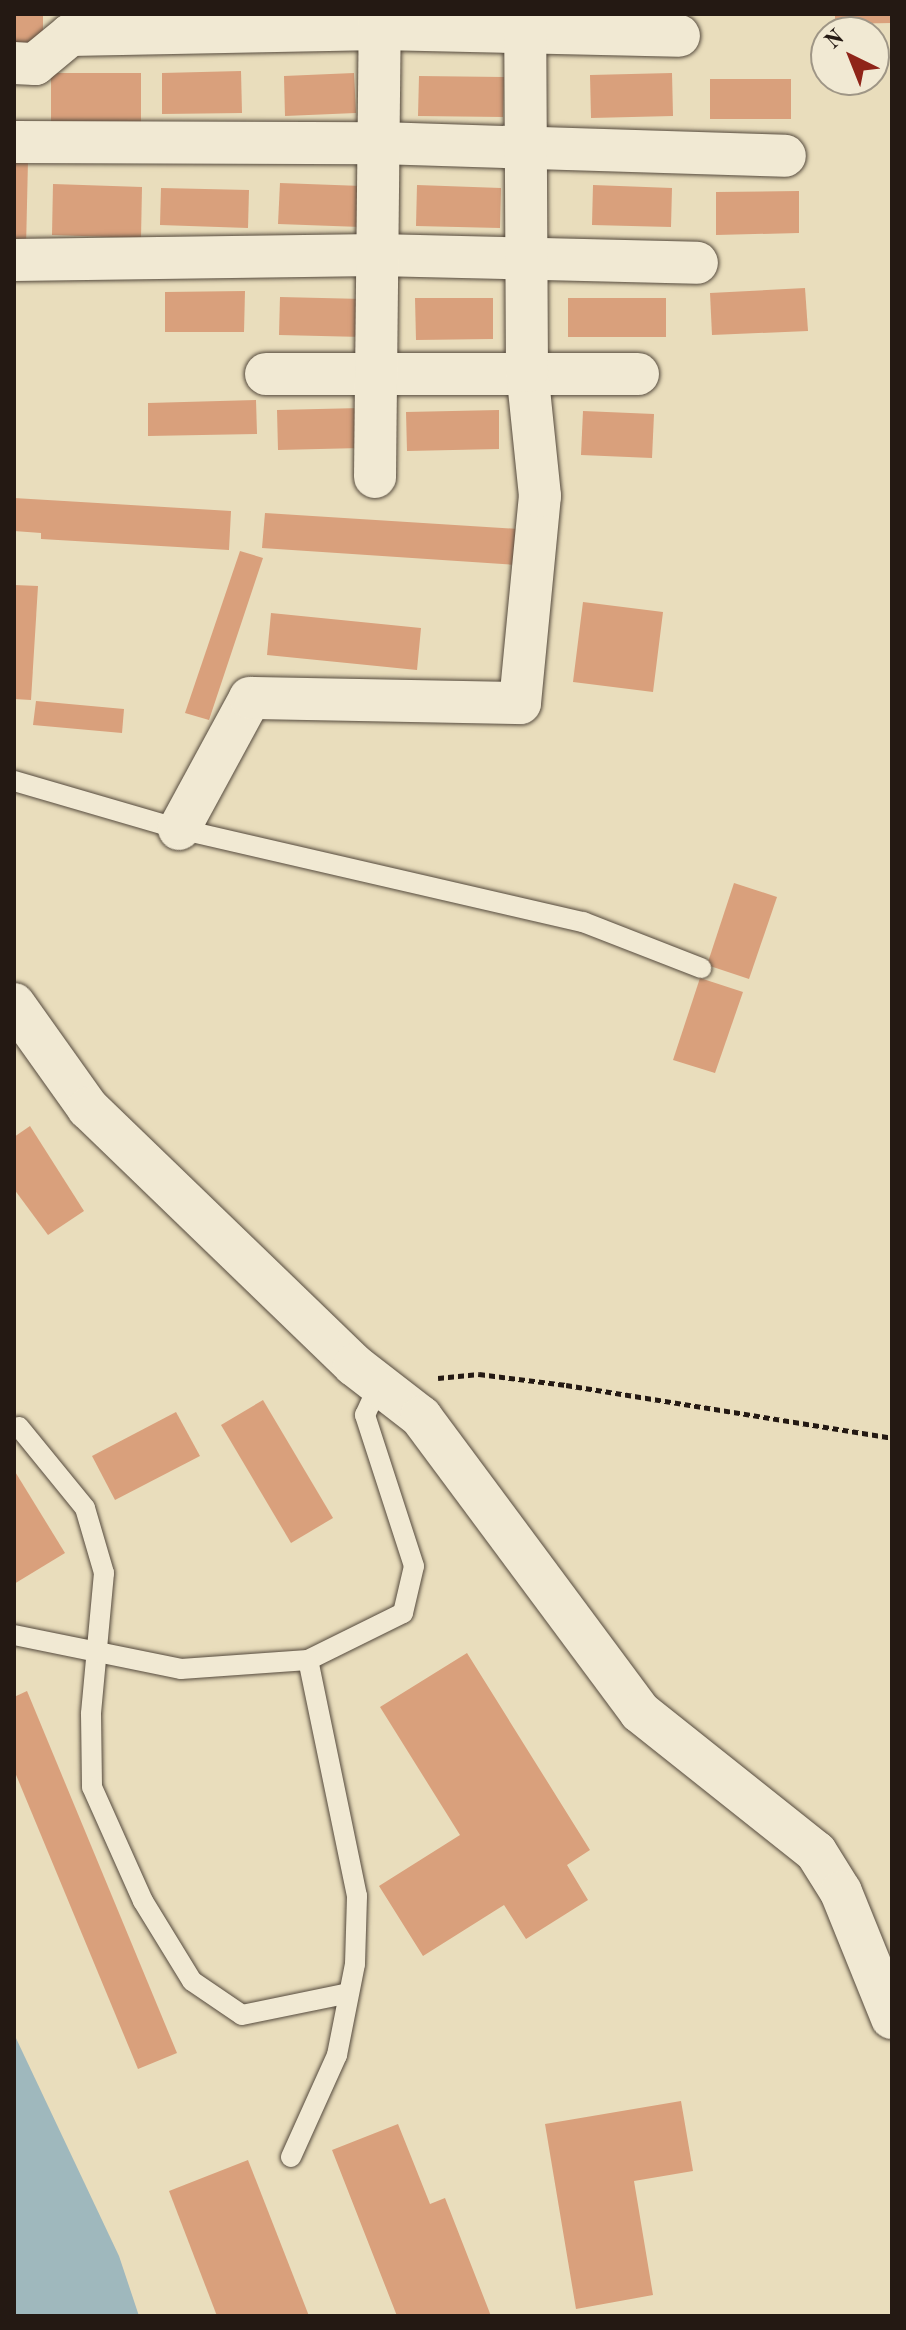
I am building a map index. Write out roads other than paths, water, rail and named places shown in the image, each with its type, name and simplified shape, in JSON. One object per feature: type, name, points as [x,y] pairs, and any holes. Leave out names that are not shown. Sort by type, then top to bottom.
[{"type":"street","points":[[375,477],[380,21]]},
{"type":"street","points":[[14,63],[35,64],[70,35],[380,21],[525,24],[679,36]]},
{"type":"street","points":[[179,829],[250,698],[520,703],[540,496],[527,371],[525,24]]},
{"type":"street","points":[[14,142],[379,143],[785,156]]},
{"type":"street","points":[[14,260],[377,255],[697,263]]},
{"type":"street","points":[[266,374],[527,371],[638,374]]},
{"type":"street","points":[[14,1004],[88,1108],[441,1442],[640,1712],[816,1852],[841,1892],[892,2018]]},
{"type":"lane","points":[[14,781],[179,829],[583,922],[701,968]]},
{"type":"lane","points":[[14,1635],[181,1669],[308,1660],[403,1613],[414,1566],[365,1415],[379,1385]]},
{"type":"lane","points":[[19,1427],[85,1508],[104,1573],[100,1652],[91,1714],[92,1787],[143,1901],[192,1981],[242,2015],[349,1993]]},
{"type":"lane","points":[[291,2157],[337,2055],[349,1993],[357,1896],[308,1660]]},
{"type":"water","points":[[14,2034],[119,2256],[139,2316],[14,2316]]}]
